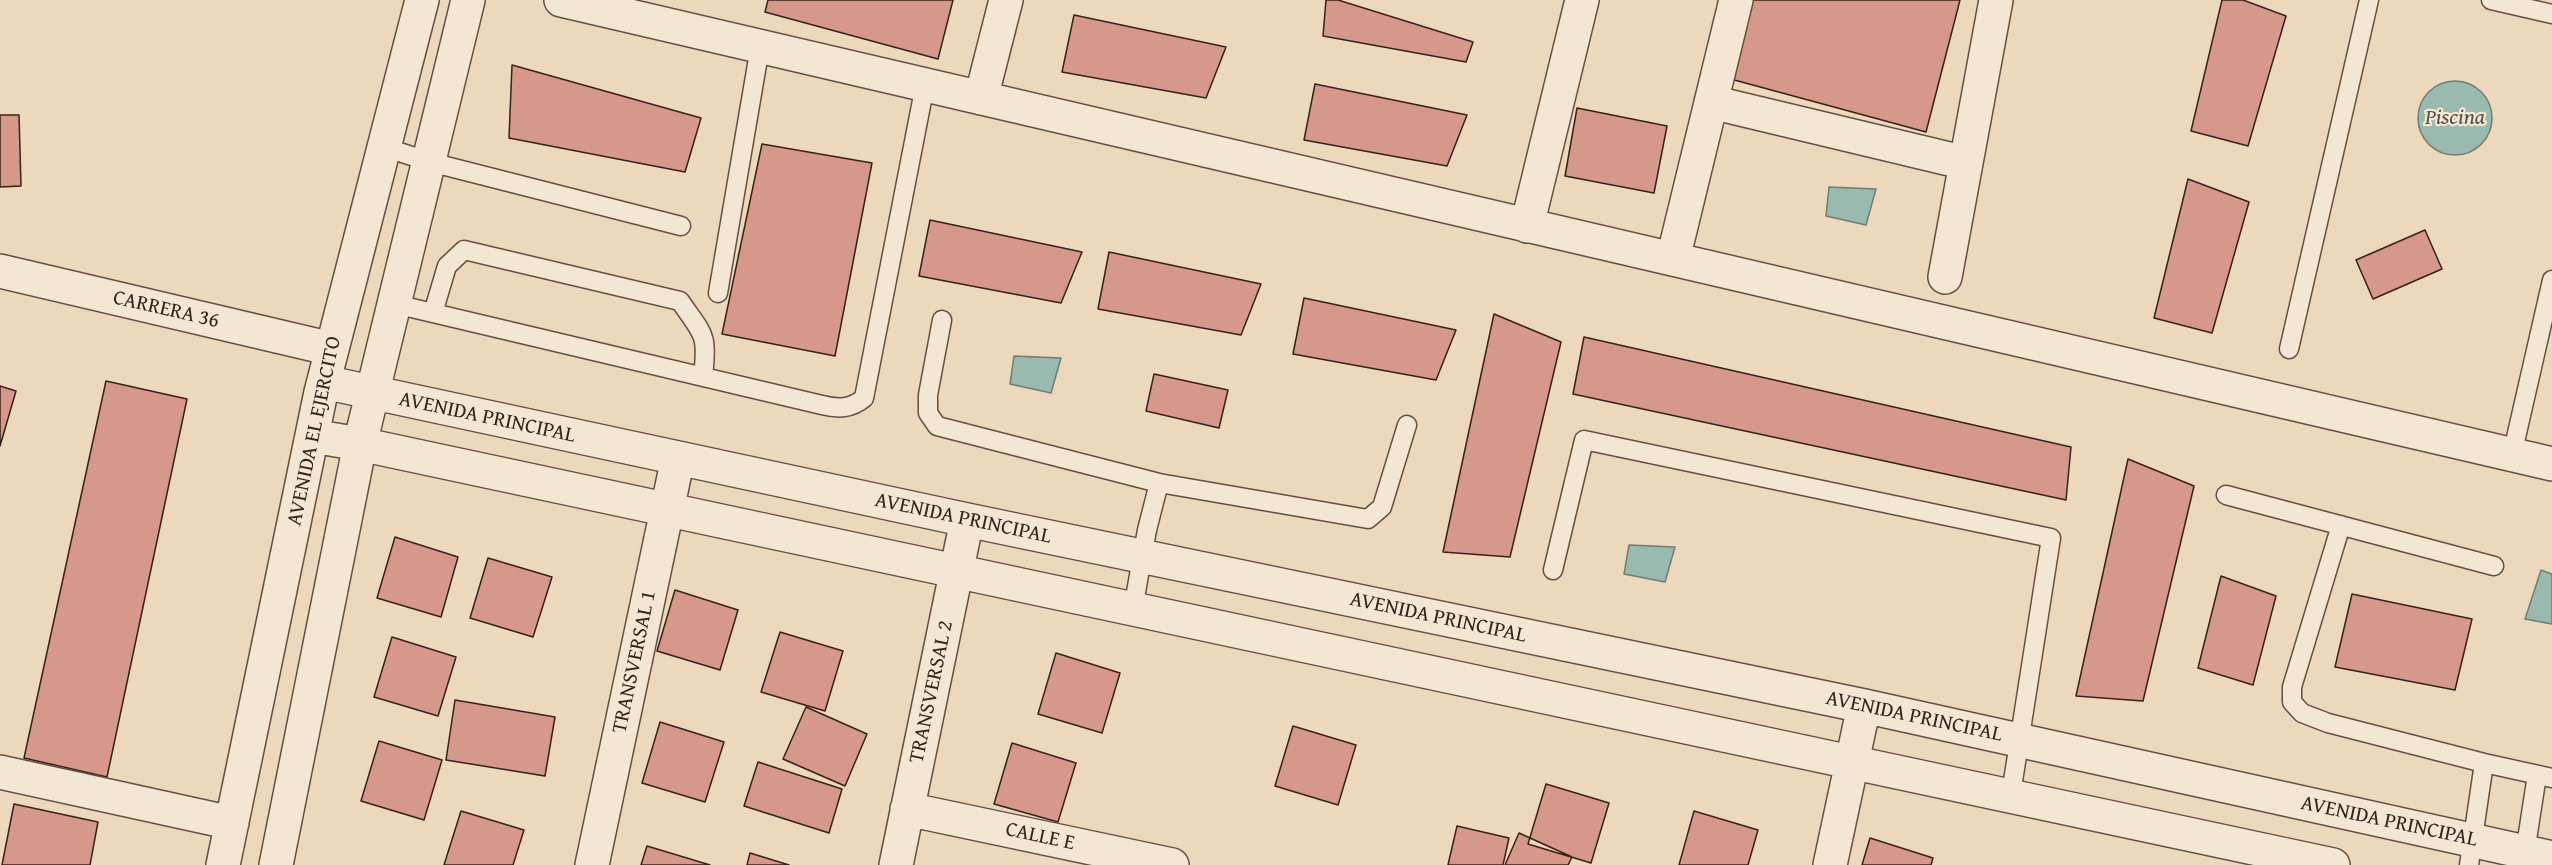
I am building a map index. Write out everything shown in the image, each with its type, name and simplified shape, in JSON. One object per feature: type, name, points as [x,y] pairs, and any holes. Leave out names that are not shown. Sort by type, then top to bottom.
[{"type":"street","name":"AVENIDA EL EJERCITO","points":[[226,865],[232,823],[324,382],[422,0]]},
{"type":"street","points":[[276,865],[360,444],[468,0]]},
{"type":"street","points":[[561,0],[2552,464]]},
{"type":"street","points":[[981,98],[1006,0]]},
{"type":"street","points":[[1527,225],[1582,0]]},
{"type":"street","points":[[1673,259],[1736,0]]},
{"type":"street","points":[[1945,277],[1996,0]]},
{"type":"street","points":[[1711,102],[1966,163]]},
{"type":"street","name":"CARRERA 36","points":[[0,271],[332,349]]},
{"type":"street","name":"AVENIDA PRINCIPAL","points":[[324,382],[968,520],[1864,706],[2018,740],[2471,853],[2533,858]]},
{"type":"street","points":[[312,436],[360,444],[667,511],[1852,760],[2332,865]]},
{"type":"street","name":"TRANSVERSAL 1","points":[[592,865],[678,458]]},
{"type":"street","name":"TRANSVERSAL 2","points":[[896,865],[968,520]]},
{"type":"street","points":[[1830,865],[1864,706]]},
{"type":"street","points":[[0,772],[232,823]]},
{"type":"street","name":"CALLE E","points":[[907,809],[1172,865]]},
{"type":"lane","points":[[2289,349],[2369,0]]},
{"type":"lane","points":[[2491,0],[2552,14]]},
{"type":"lane","points":[[718,293],[760,47]]},
{"type":"lane","points":[[395,304],[838,409],[857,404],[864,398],[925,85]]},
{"type":"lane","points":[[384,147],[430,162],[681,226]]},
{"type":"lane","points":[[433,313],[447,266],[464,249],[680,301],[700,328],[706,345],[703,377]]},
{"type":"lane","points":[[2512,454],[2552,280]]},
{"type":"lane","points":[[942,320],[928,395],[928,413],[937,426],[1159,483],[1368,519],[1382,507],[1407,425]]},
{"type":"lane","points":[[1553,570],[1584,440],[2051,538],[2011,794]]},
{"type":"lane","points":[[1133,609],[1147,530],[1159,483]]},
{"type":"lane","points":[[2226,495],[2494,566]]},
{"type":"lane","points":[[2341,525],[2292,687],[2292,702],[2302,713],[2328,723],[2544,776],[2533,858]]},
{"type":"lane","points":[[2471,853],[2484,763]]},
{"type":"water","name":"Piscina","points":[[2455,81],[2476,87],[2486,97],[2492,118],[2486,139],[2476,149],[2455,155],[2434,149],[2424,139],[2418,118],[2424,97],[2434,87]]},
{"type":"water","points":[[1829,187],[1876,189],[1866,225],[1826,216]]},
{"type":"water","points":[[1014,356],[1061,358],[1051,393],[1010,384]]},
{"type":"water","points":[[1629,545],[1675,547],[1665,582],[1624,574]]},
{"type":"water","points":[[2541,570],[2552,574],[2552,624],[2525,619]]},
{"type":"building","points":[[768,0],[953,0],[938,59],[765,12]]},
{"type":"building","points":[[1326,0],[1338,0],[1473,42],[1466,62],[1323,36]]},
{"type":"building","points":[[1748,0],[1960,0],[1926,132],[1727,78]]},
{"type":"building","points":[[2222,0],[2243,0],[2286,16],[2248,146],[2191,131]]},
{"type":"building","points":[[1074,15],[1226,47],[1206,98],[1062,72]]},
{"type":"building","points":[[512,65],[701,118],[685,172],[509,138]]},
{"type":"building","points":[[1315,84],[1467,115],[1447,166],[1304,140]]},
{"type":"building","points":[[1577,108],[1667,126],[1654,193],[1565,176]]},
{"type":"building","points":[[0,115],[19,115],[21,186],[0,187]]},
{"type":"building","points":[[762,144],[872,163],[835,356],[722,334]]},
{"type":"building","points":[[2188,179],[2249,202],[2212,333],[2154,318]]},
{"type":"building","points":[[930,220],[1082,252],[1061,303],[919,276]]},
{"type":"building","points":[[2425,230],[2442,269],[2373,299],[2356,260]]},
{"type":"building","points":[[1109,252],[1261,284],[1241,335],[1098,309]]},
{"type":"building","points":[[1304,298],[1456,330],[1436,380],[1293,354]]},
{"type":"building","points":[[1494,314],[1561,342],[1510,557],[1443,552]]},
{"type":"building","points":[[1584,337],[2071,447],[2066,500],[1573,394]]},
{"type":"building","points":[[1154,374],[1228,390],[1219,428],[1146,411]]},
{"type":"building","points":[[106,381],[187,399],[107,777],[24,758]]},
{"type":"building","points":[[0,386],[16,391],[0,446]]},
{"type":"building","points":[[2128,459],[2194,486],[2143,701],[2076,696]]},
{"type":"building","points":[[395,537],[458,557],[441,617],[377,598]]},
{"type":"building","points":[[488,558],[552,577],[533,637],[470,618]]},
{"type":"building","points":[[2221,576],[2276,596],[2253,685],[2198,668]]},
{"type":"building","points":[[675,590],[738,610],[720,670],[657,651]]},
{"type":"building","points":[[2352,594],[2472,619],[2455,690],[2335,667]]},
{"type":"building","points":[[780,632],[843,651],[825,711],[761,692]]},
{"type":"building","points":[[392,637],[456,657],[438,716],[374,697]]},
{"type":"building","points":[[1056,653],[1120,673],[1102,733],[1038,714]]},
{"type":"building","points":[[455,700],[555,717],[545,776],[446,760]]},
{"type":"building","points":[[806,707],[867,734],[845,786],[783,759]]},
{"type":"building","points":[[660,722],[724,742],[705,802],[642,783]]},
{"type":"building","points":[[1293,726],[1356,745],[1338,805],[1275,786]]},
{"type":"building","points":[[379,741],[442,760],[424,820],[361,801]]},
{"type":"building","points":[[1012,743],[1076,763],[1058,822],[994,804]]},
{"type":"building","points":[[758,762],[842,789],[829,833],[744,806]]},
{"type":"building","points":[[1546,784],[1609,803],[1591,863],[1528,844]]},
{"type":"building","points":[[14,804],[98,822],[90,865],[2,865]]},
{"type":"building","points":[[461,811],[524,830],[513,865],[444,865]]},
{"type":"building","points":[[1694,811],[1758,830],[1748,865],[1679,865]]},
{"type":"building","points":[[1457,826],[1509,838],[1503,865],[1448,865]]},
{"type":"building","points":[[1519,833],[1572,857],[1568,865],[1505,865]]},
{"type":"building","points":[[1870,838],[1933,858],[1931,865],[1862,865]]},
{"type":"building","points":[[647,846],[710,865],[641,865]]},
{"type":"building","points":[[750,853],[789,865],[747,865]]}]
